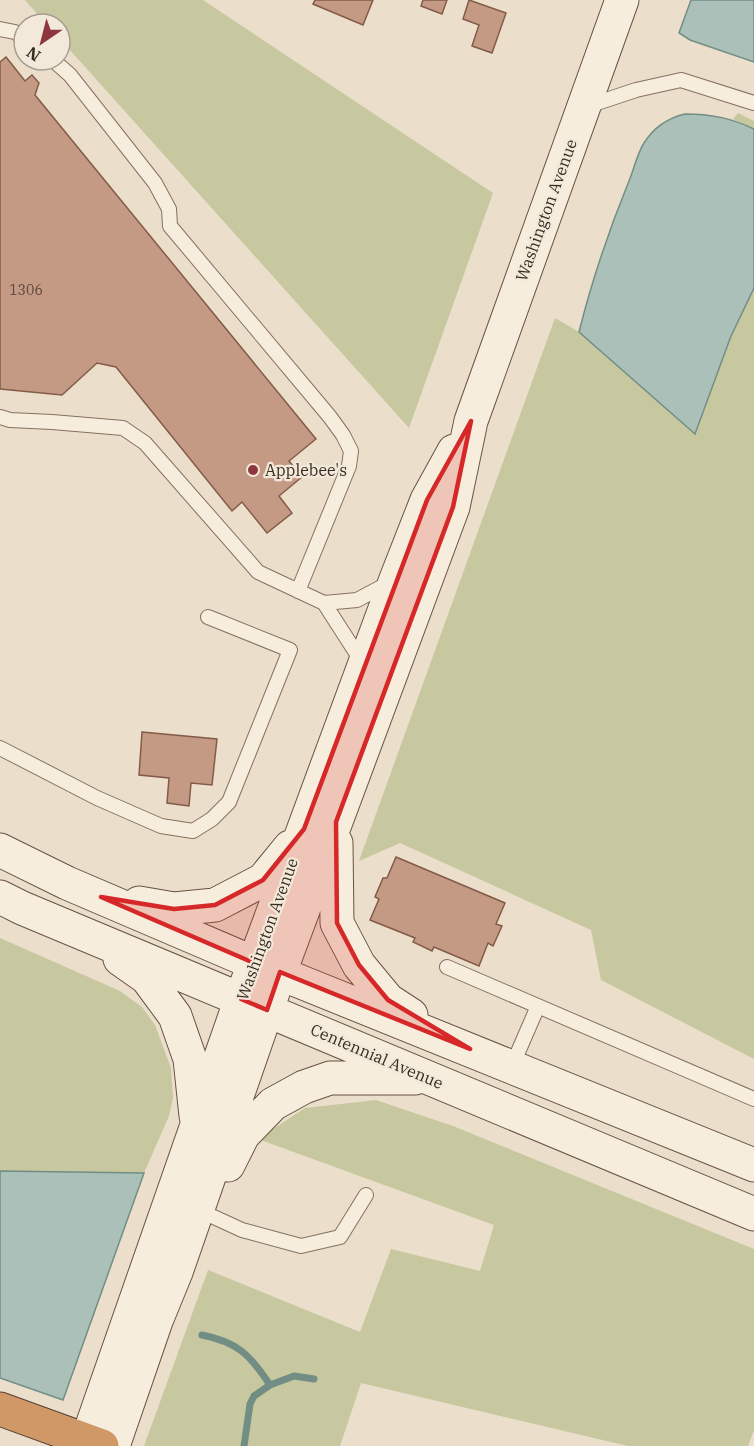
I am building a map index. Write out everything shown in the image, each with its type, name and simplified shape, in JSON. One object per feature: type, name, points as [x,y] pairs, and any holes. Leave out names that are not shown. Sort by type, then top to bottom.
[{"type":"highway","points":[[0,1409],[97,1445]]},
{"type":"main road","name":"Washington Avenue","points":[[267,967],[336,822],[453,507],[471,421],[622,0]]},
{"type":"main road","name":"Washington Avenue","points":[[97,1445],[156,1322],[176,1272],[267,967],[304,829],[427,500],[471,421]]},
{"type":"main road","points":[[336,822],[337,923],[359,964],[388,1000],[470,1049]]},
{"type":"main road","points":[[100,897],[174,909],[215,905],[263,880],[304,829]]},
{"type":"main road","points":[[0,850],[100,897],[267,967],[754,1164]]},
{"type":"main road","name":"Centennial Avenue","points":[[0,897],[754,1214]]},
{"type":"main road","points":[[90,936],[147,978],[175,1016],[190,1059],[197,1127]]},
{"type":"main road","name":"Washington Avenue","points":[[97,1445],[197,1127],[254,1005]]},
{"type":"main road","points":[[176,1272],[243,1134],[273,1104],[304,1087],[330,1078],[428,1078]]},
{"type":"lane","points":[[67,72],[155,183],[169,209],[170,226],[330,417],[351,451],[349,466],[298,591]]},
{"type":"lane","points":[[583,108],[636,90],[681,80],[754,103]]},
{"type":"lane","points":[[0,417],[10,420],[123,428],[145,443],[258,572],[324,603],[357,600],[396,579]]},
{"type":"lane","points":[[324,603],[365,666]]},
{"type":"lane","points":[[0,748],[97,798],[161,826],[193,831],[212,819],[229,802],[290,650],[208,616]]},
{"type":"lane","points":[[447,967],[754,1099]]},
{"type":"lane","points":[[512,1066],[538,1006]]},
{"type":"lane","points":[[205,1213],[242,1230],[301,1246],[340,1237],[366,1195]]},
{"type":"highlighted area","points":[[471,421],[453,507],[336,822],[337,923],[359,965],[388,1000],[470,1049],[280,972],[267,1010],[241,999],[254,963],[101,897],[174,909],[215,905],[263,880],[304,829],[427,500]]},
{"type":"green space","points":[[25,0],[203,0],[493,193],[409,428],[72,52],[72,12],[36,12]]},
{"type":"green space","points":[[738,113],[754,121],[754,129],[733,119]]},
{"type":"green space","points":[[754,288],[754,1059],[601,980],[591,930],[400,843],[359,861],[555,318],[579,332],[695,434],[731,336]]},
{"type":"green space","points":[[0,938],[120,991],[142,1007],[155,1025],[171,1068],[173,1098],[169,1116],[144,1173],[0,1171]]},
{"type":"green space","points":[[376,1100],[453,1126],[754,1249],[754,1430],[748,1446],[628,1446],[361,1383],[340,1446],[144,1446],[208,1270],[360,1332],[391,1249],[480,1271],[494,1225],[258,1139],[305,1108]]},
{"type":"shaded area","points":[[691,0],[754,0],[754,62],[690,40],[679,33]]},
{"type":"shaded area","points":[[685,114],[721,117],[754,129],[754,288],[731,336],[695,434],[579,332],[601,255],[642,147],[652,132],[662,124]]},
{"type":"shaded area","points":[[0,1171],[144,1173],[63,1400],[0,1378]]},
{"type":"building","points":[[315,0],[373,0],[363,25],[313,4]]},
{"type":"building","points":[[423,0],[447,0],[442,14],[421,6]]},
{"type":"building","points":[[469,0],[506,13],[492,53],[472,46],[479,25],[463,19]]},
{"type":"building","points":[[6,57],[12,65],[12,72],[18,72],[25,81],[32,75],[39,83],[35,95],[316,439],[289,461],[302,477],[279,496],[292,513],[267,533],[242,502],[232,511],[116,367],[97,363],[62,395],[0,389],[0,62]]},
{"type":"building","points":[[142,732],[217,739],[212,785],[191,783],[189,806],[167,803],[169,778],[139,775]]},
{"type":"building","points":[[396,857],[505,903],[496,924],[502,926],[493,946],[488,943],[479,966],[434,947],[432,951],[413,942],[415,938],[370,920],[379,899],[375,897]]},
{"type":"waterway","points":[[202,1335],[225,1342],[242,1351],[270,1385],[294,1376],[314,1379]]},
{"type":"waterway","points":[[244,1446],[250,1404],[254,1396],[270,1385]]},
{"type":"place","name":"Applebee's","points":[[253,470]]}]
